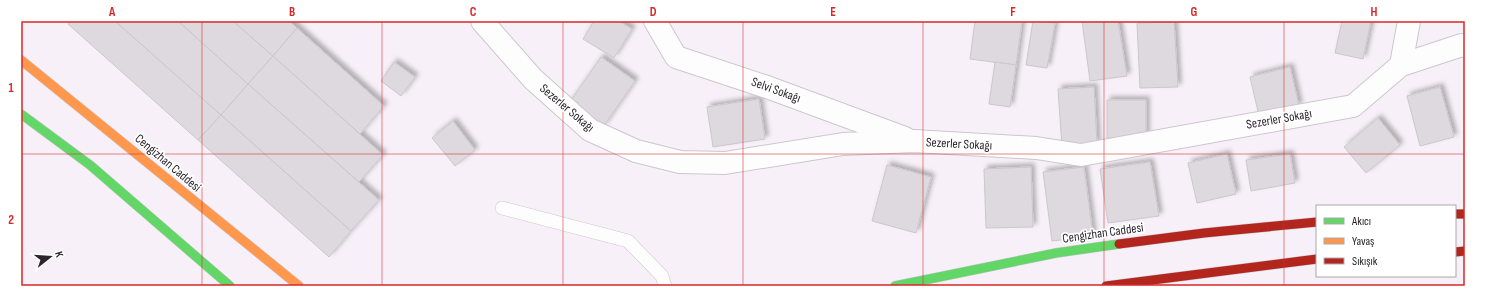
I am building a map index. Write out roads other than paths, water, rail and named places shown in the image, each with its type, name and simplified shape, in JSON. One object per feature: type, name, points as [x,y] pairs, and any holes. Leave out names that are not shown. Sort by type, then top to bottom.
[{"type":"main road","name":"Cengizhan Caddesi","points":[[21,60],[299,286]]},
{"type":"main road","points":[[21,114],[90,165],[230,286]]},
{"type":"main road","name":"Cengizhan Caddesi","points":[[895,286],[1056,253],[1204,233],[1316,222]]},
{"type":"main road","points":[[1106,286],[1316,259]]},
{"type":"street","name":"Sezerler Sokağı","points":[[482,21],[533,80],[590,130],[636,152],[680,162],[724,163],[842,144],[914,141],[1036,148],[1081,155],[1353,106],[1400,65],[1464,42]]},
{"type":"street","name":"Selvi Sokağı","points":[[655,21],[676,57],[768,87],[914,141]]},
{"type":"street","points":[[1400,65],[1409,21]]},
{"type":"lane","points":[[502,208],[628,241],[662,276],[665,286]]}]
